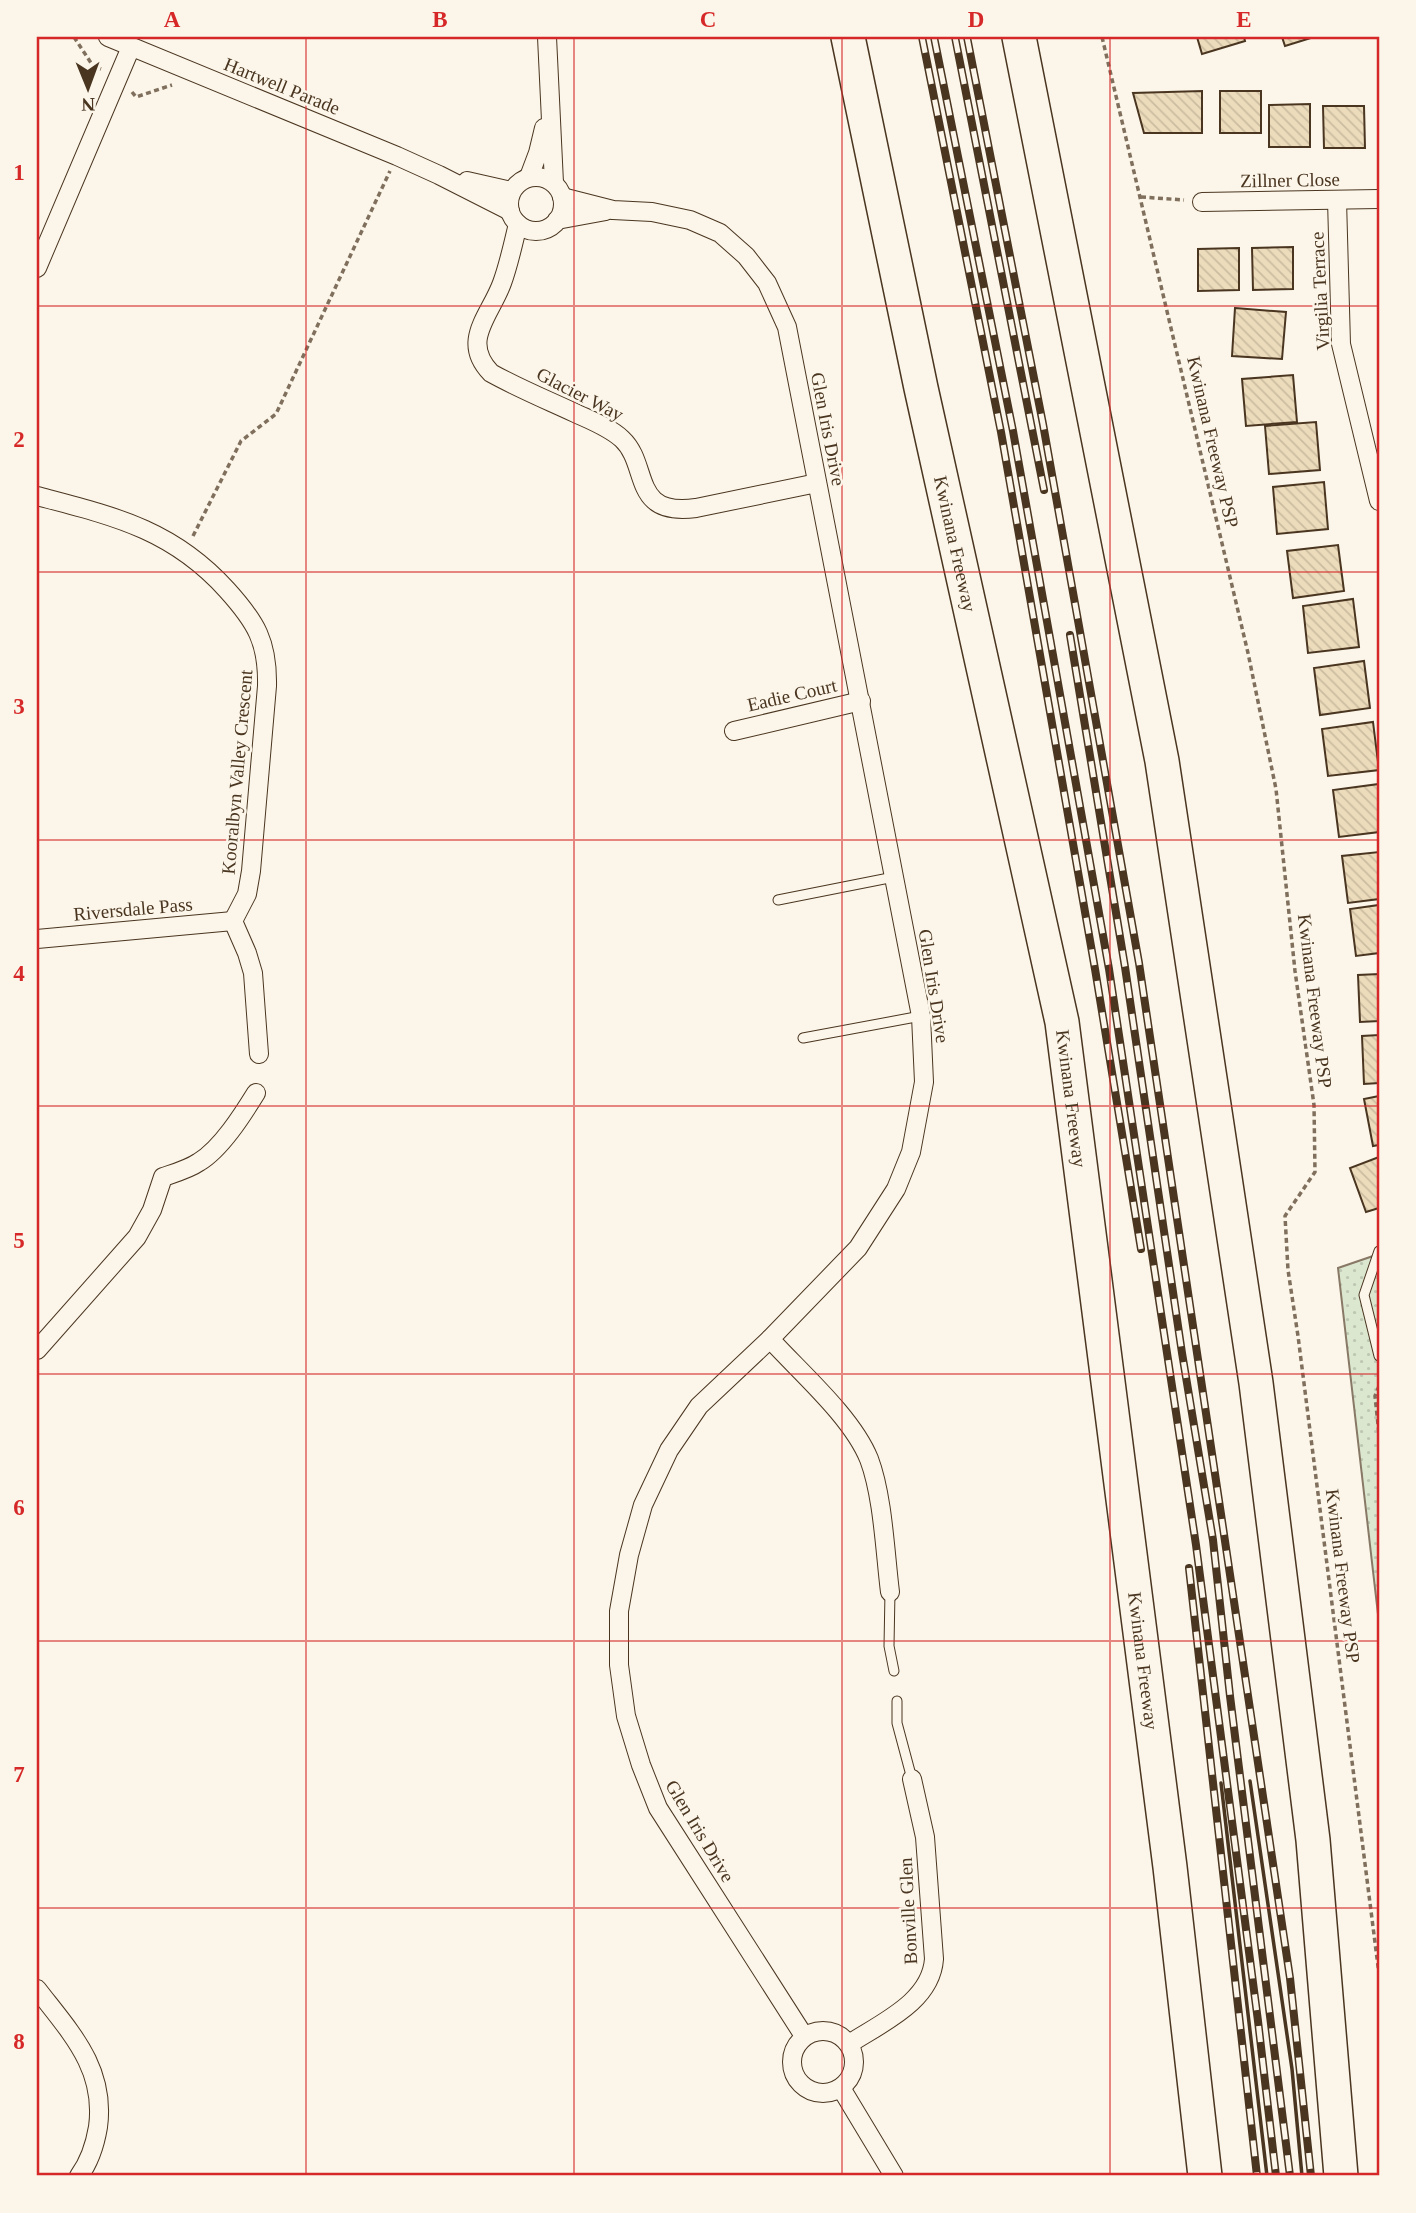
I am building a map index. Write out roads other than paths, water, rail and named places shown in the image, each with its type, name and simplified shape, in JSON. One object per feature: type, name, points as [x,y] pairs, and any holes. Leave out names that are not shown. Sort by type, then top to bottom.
[{"type":"highway","points":[[836,37],[921,388]]},
{"type":"highway","name":"Kwinana Freeway","points":[[848,37],[921,388],[1062,1022],[1170,1867],[1205,2176]]},
{"type":"highway","points":[[1019,37],[1162,761],[1256,1383],[1313,1840],[1341,2176]]},
{"type":"street","name":"Hartwell Parade","points":[[108,37],[397,156],[439,175],[514,218]]},
{"type":"street","points":[[547,37],[549,108],[561,213],[550,225]]},
{"type":"street","points":[[37,268],[131,47]]},
{"type":"street","points":[[529,177],[549,108]]},
{"type":"street","name":"Hartwell Parade","points":[[439,175],[512,191]]},
{"type":"street","points":[[529,177],[538,177],[558,190],[613,210],[525,229],[514,218],[509,201],[516,185],[529,177]]},
{"type":"street","name":"Zillner Close","points":[[1202,202],[1379,199]]},
{"type":"street","name":"Virgilia Terrace","points":[[1337,200],[1341,344],[1376,474],[1379,501]]},
{"type":"street","name":"Glen Iris Drive","points":[[613,210],[652,212],[690,220],[720,233],[746,257],[767,283],[787,327],[921,1016],[924,1082],[911,1152],[896,1189],[858,1248],[770,1339],[699,1406],[669,1450],[643,1505],[629,1555],[619,1611],[619,1665],[626,1716],[658,1808],[804,2036]]},
{"type":"street","name":"Glacier Way","points":[[514,218],[509,263],[480,329],[477,351],[480,360],[491,373],[593,421],[621,438],[630,448],[643,487],[665,506],[681,510],[817,483]]},
{"type":"street","name":"Glacier Way","points":[[509,263],[550,225]]},
{"type":"street","name":"Kooralbyn Valley Crescent","points":[[37,496],[111,516],[149,530],[186,551],[208,569],[250,615],[263,640],[268,663],[251,871],[247,894],[233,921]]},
{"type":"street","name":"Eadie Court","points":[[734,731],[861,701]]},
{"type":"street","points":[[233,921],[253,973],[259,1054]]},
{"type":"street","name":"Riversdale Pass","points":[[37,939],[233,921]]},
{"type":"street","points":[[37,1350],[137,1237],[152,1210],[163,1177],[200,1162],[214,1150],[256,1093]]},
{"type":"street","points":[[770,1339],[849,1424],[864,1450],[875,1479],[890,1592]]},
{"type":"street","name":"Bonville Glen","points":[[849,2044],[911,2003],[925,1988],[932,1973],[934,1959],[925,1837],[912,1779]]},
{"type":"street","points":[[37,1989],[90,2063],[97,2085],[100,2109],[96,2141],[87,2165],[79,2176]]},
{"type":"street","points":[[816,2031],[828,2031],[849,2044],[854,2055],[854,2068],[841,2088],[830,2093],[817,2094],[796,2081],[791,2057],[804,2036],[816,2031]]},
{"type":"street","points":[[841,2088],[894,2176]]},
{"type":"lane","points":[[778,900],[894,877]]},
{"type":"lane","points":[[803,1038],[921,1016]]},
{"type":"lane","points":[[1379,1251],[1364,1295],[1379,1356]]},
{"type":"lane","points":[[890,1592],[889,1646],[894,1671]]},
{"type":"lane","points":[[897,1701],[897,1723],[912,1779]]},
{"type":"railway","points":[[922,37],[1001,432],[1141,1249]]},
{"type":"railway","points":[[934,37],[1013,431],[1109,969],[1196,1545],[1276,2176]]},
{"type":"railway","points":[[955,37],[1044,490]]},
{"type":"railway","points":[[967,37],[1043,424],[1139,963],[1290,1978],[1311,2176]]},
{"type":"railway","points":[[1070,635],[1125,967],[1182,1353],[1213,1540],[1290,2176]]},
{"type":"railway","points":[[1189,1568],[1257,2176]]}]
